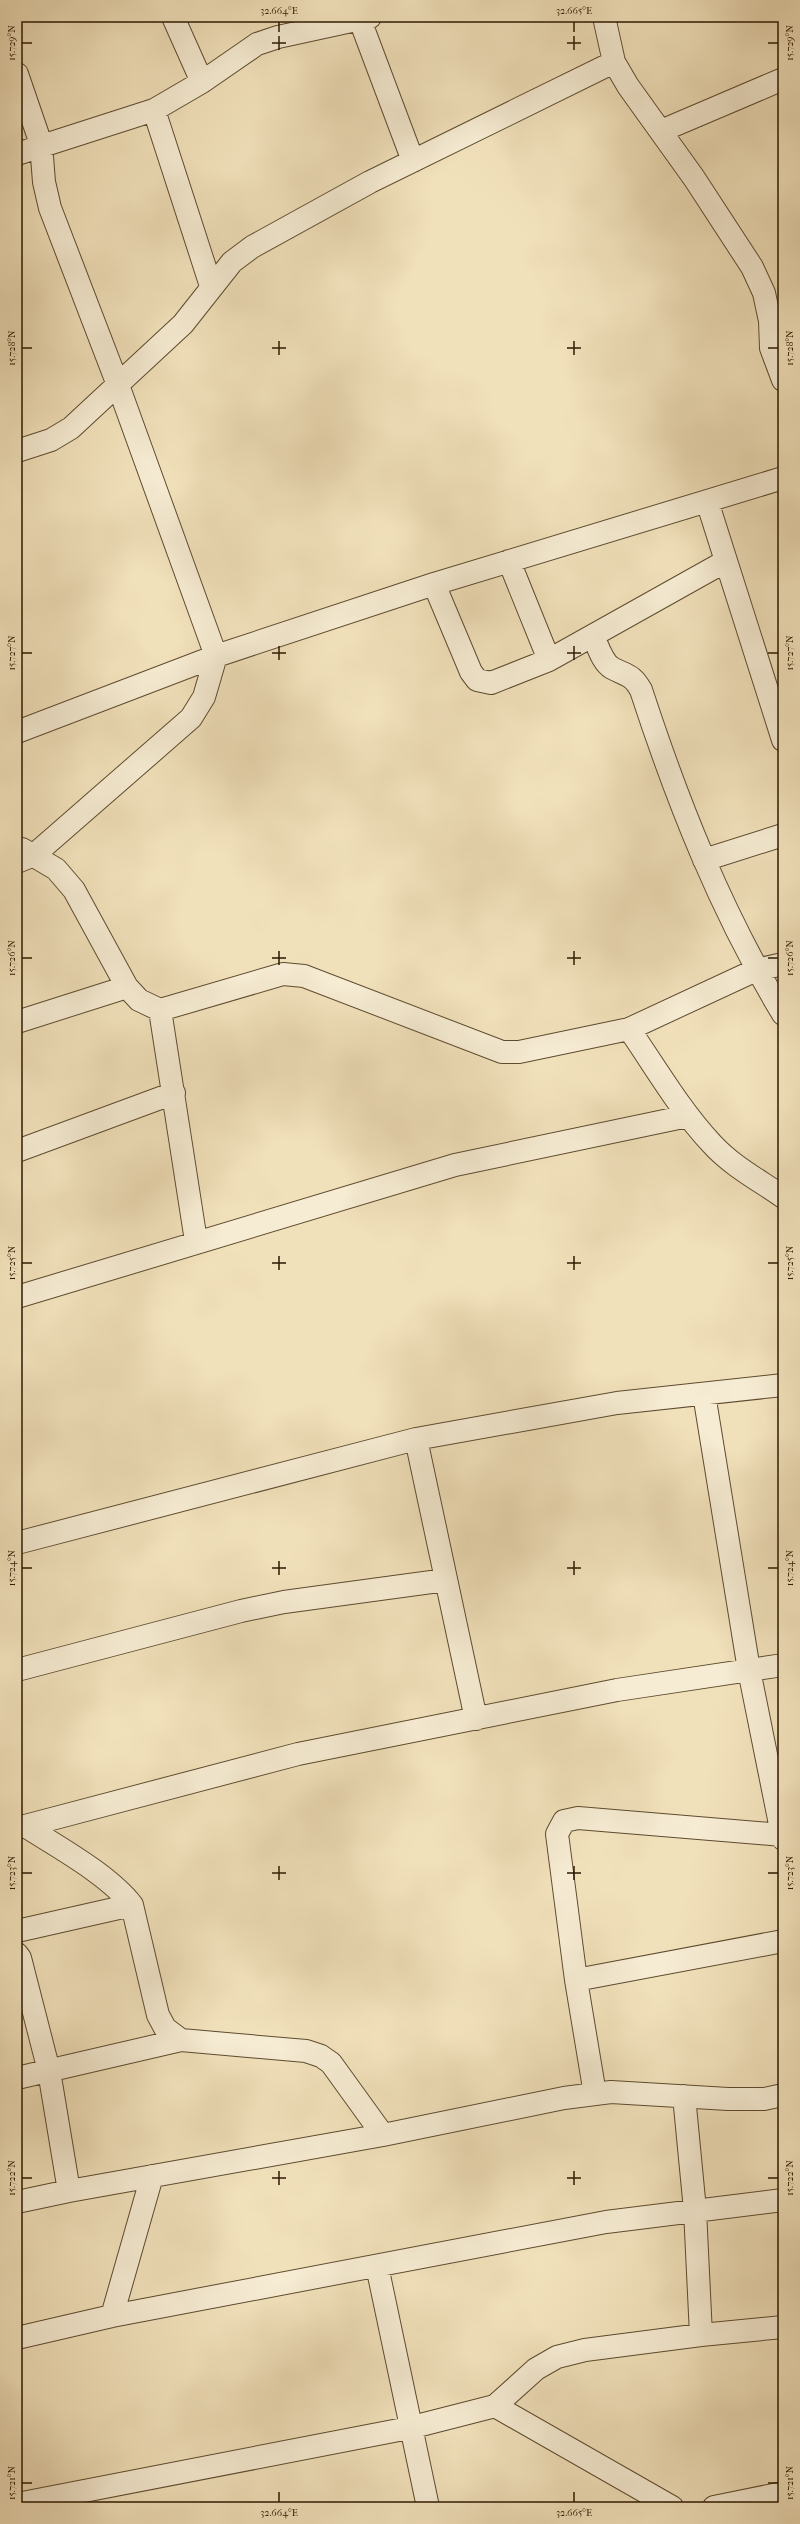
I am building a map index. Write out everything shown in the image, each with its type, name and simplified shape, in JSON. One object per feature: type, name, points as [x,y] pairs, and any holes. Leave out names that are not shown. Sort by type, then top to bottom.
[{"type":"street","points":[[173,17],[202,82]]},
{"type":"street","points":[[604,17],[614,62],[628,86],[694,178],[752,267],[776,319],[771,348],[783,380]]},
{"type":"street","points":[[17,154],[42,144],[154,110],[202,82],[257,44],[278,37],[365,19],[414,161]]},
{"type":"street","points":[[17,451],[51,440],[71,428],[118,386],[183,324],[211,286],[232,262],[252,247],[414,161],[614,62]]},
{"type":"street","points":[[17,74],[42,144],[44,182],[50,208],[118,386],[216,656],[204,697],[191,718],[23,854],[56,869],[74,890],[127,987],[139,1000],[160,1010],[284,974],[304,976],[331,985],[502,1052],[519,1052],[630,1030],[756,970],[783,964]]},
{"type":"street","points":[[661,131],[783,78]]},
{"type":"street","points":[[154,110],[211,286]]},
{"type":"street","points":[[17,732],[216,656],[434,584],[783,478]]},
{"type":"street","points":[[707,501],[726,561],[778,709],[783,740]]},
{"type":"street","points":[[509,561],[549,660]]},
{"type":"street","points":[[434,584],[471,672],[477,680],[491,683],[549,660],[726,561]]},
{"type":"street","points":[[593,636],[605,661],[612,668],[626,673],[635,680],[641,690],[680,805],[704,860],[756,970],[783,1014]]},
{"type":"street","points":[[704,860],[783,835]]},
{"type":"street","points":[[17,1022],[127,987]]},
{"type":"street","points":[[160,1010],[196,1241]]},
{"type":"street","points":[[630,1030],[688,1116],[712,1144],[729,1160],[783,1197]]},
{"type":"street","points":[[17,1150],[174,1093]]},
{"type":"street","points":[[17,1297],[196,1241],[456,1165],[688,1116]]},
{"type":"street","points":[[17,1543],[416,1439],[617,1404],[783,1386]]},
{"type":"street","points":[[595,2094],[576,1980],[557,1834],[564,1821],[578,1818],[783,1837],[749,1670],[704,1394]]},
{"type":"street","points":[[416,1439],[476,1719]]},
{"type":"street","points":[[17,1670],[241,1611],[446,1580]]},
{"type":"street","points":[[21,1827],[298,1754],[617,1690],[783,1665]]},
{"type":"street","points":[[21,1827],[121,1891],[132,1905],[158,2015],[165,2028],[181,2040]]},
{"type":"street","points":[[17,1931],[132,1905]]},
{"type":"street","points":[[576,1980],[783,1941]]},
{"type":"street","points":[[17,1954],[20,1958],[49,2071],[69,2190]]},
{"type":"street","points":[[17,2078],[181,2040],[306,2050],[321,2056],[331,2063],[383,2135]]},
{"type":"street","points":[[17,2202],[69,2190],[383,2135],[564,2098],[595,2094],[631,2092],[684,2096],[764,2099],[783,2095]]},
{"type":"street","points":[[684,2096],[695,2210],[701,2334]]},
{"type":"street","points":[[112,2316],[152,2176]]},
{"type":"street","points":[[17,2338],[112,2316],[606,2222],[783,2200]]},
{"type":"street","points":[[377,2266],[409,2428],[428,2507]]},
{"type":"street","points":[[17,2504],[409,2428],[495,2406],[536,2369],[557,2357],[585,2350],[701,2334],[783,2327]]},
{"type":"street","points":[[495,2406],[672,2507]]},
{"type":"street","points":[[714,2507],[783,2493]]}]
